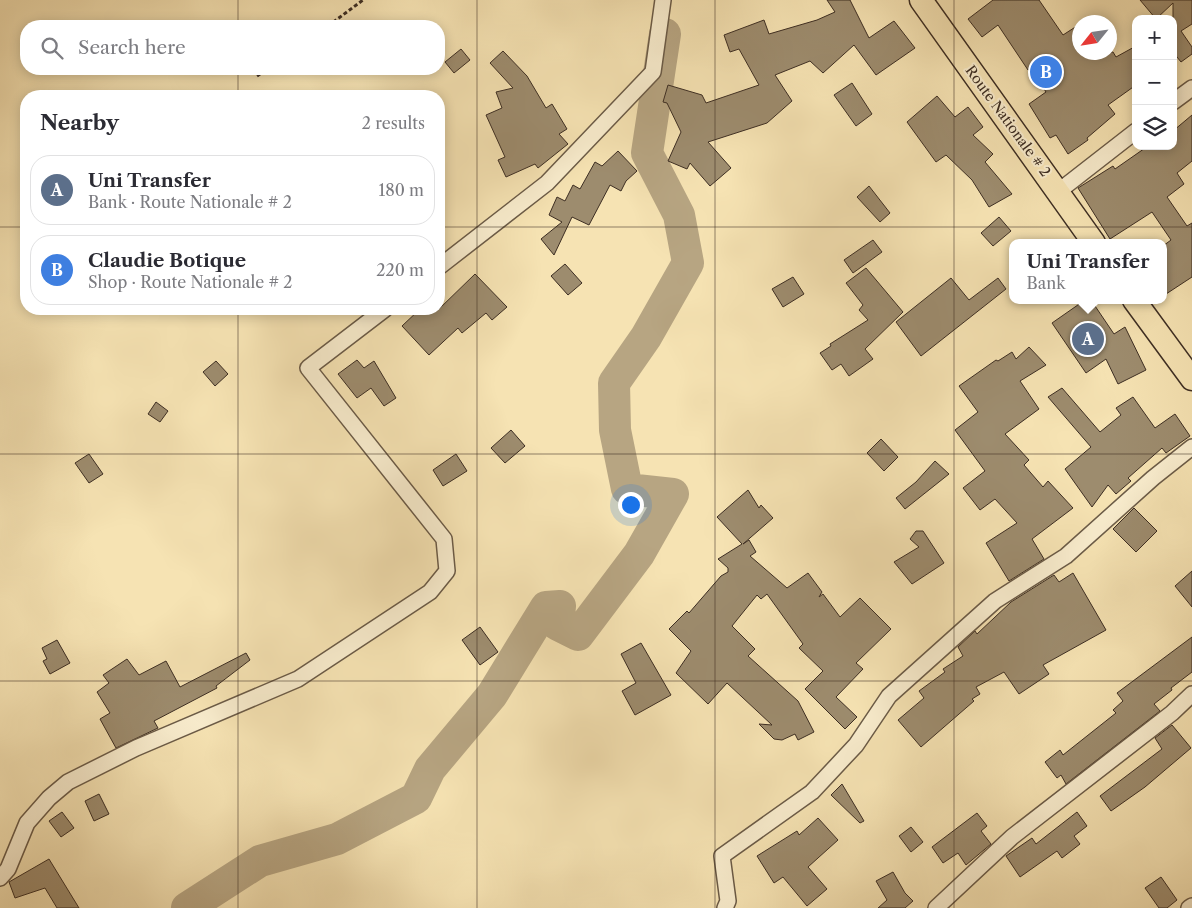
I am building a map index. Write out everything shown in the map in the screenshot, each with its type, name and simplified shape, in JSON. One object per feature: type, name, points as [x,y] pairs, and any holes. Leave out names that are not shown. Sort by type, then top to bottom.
[{"type":"main road","name":"Route Nationale # 2","points":[[921,0],[1059,191],[1091,239]]},
{"type":"main road","points":[[1137,304],[1192,379]]},
{"type":"street","points":[[445,262],[547,184],[652,72],[663,0]]},
{"type":"street","points":[[1177,99],[1192,88]]},
{"type":"street","points":[[1059,191],[1132,134]]},
{"type":"street","points":[[0,878],[8,869],[27,823],[48,798],[68,782],[136,748],[298,679],[430,592],[447,571],[444,539],[308,368],[377,315]]},
{"type":"street","points":[[725,908],[728,901],[722,856],[812,792],[856,745],[889,696],[995,601],[1066,556],[1153,478],[1192,447]]},
{"type":"street","points":[[936,908],[951,903],[1012,837],[1172,713],[1192,694]]},
{"type":"path","points":[[336,20],[363,0]]},
{"type":"building","points":[[827,0],[850,0],[869,38],[894,21],[915,48],[876,75],[854,45],[823,73],[810,61],[775,75],[792,101],[767,123],[708,142],[731,168],[710,186],[690,163],[687,169],[668,161],[681,132],[667,103],[663,102],[668,85],[702,95],[706,103],[759,85],[739,49],[730,52],[724,35],[764,20],[769,34],[817,20],[835,12]]},
{"type":"building","points":[[993,0],[1039,0],[1063,35],[1072,29],[1072,60],[1117,60],[1117,56],[1132,48],[1132,88],[1108,105],[1115,114],[1087,138],[1088,140],[1068,154],[1056,135],[1050,138],[1029,104],[1046,92],[1031,68],[1028,70],[998,25],[982,37],[968,19]]},
{"type":"building","points":[[1140,0],[1192,0],[1192,24],[1181,31],[1192,47],[1192,54],[1181,62],[1177,57],[1177,15],[1173,15],[1173,3],[1160,15],[1153,15]]},
{"type":"building","points":[[461,49],[470,60],[454,73],[445,62]]},
{"type":"building","points":[[503,51],[527,76],[546,108],[552,104],[567,129],[559,134],[568,144],[538,168],[535,164],[506,177],[498,160],[505,157],[486,115],[502,108],[496,92],[513,88],[490,63]]},
{"type":"building","points":[[852,83],[872,114],[856,126],[834,95]]},
{"type":"building","points":[[937,96],[955,117],[968,107],[983,127],[973,135],[993,154],[985,162],[1012,194],[989,207],[972,180],[946,155],[936,162],[907,122]]},
{"type":"building","points":[[1192,115],[1192,161],[1177,173],[1184,184],[1167,197],[1187,226],[1192,223],[1192,277],[1167,293],[1167,243],[1171,240],[1152,212],[1110,239],[1078,188],[1113,166],[1115,169],[1142,150],[1177,150],[1177,128]]},
{"type":"building","points":[[618,151],[637,171],[626,181],[621,191],[610,185],[589,225],[572,217],[554,255],[541,239],[562,222],[549,215],[557,197],[565,201],[573,185],[580,189],[595,162],[602,166]]},
{"type":"building","points":[[869,186],[890,213],[880,222],[857,197]]},
{"type":"building","points":[[999,217],[1011,231],[993,246],[981,233]]},
{"type":"building","points":[[873,240],[882,252],[853,273],[844,260]]},
{"type":"building","points":[[565,264],[582,283],[568,295],[551,276]]},
{"type":"building","points":[[866,268],[903,312],[865,349],[873,359],[849,376],[841,364],[832,370],[820,353],[831,346],[830,344],[868,320],[859,310],[863,305],[846,283]]},
{"type":"building","points":[[475,274],[507,307],[492,320],[486,313],[462,333],[458,328],[429,355],[402,326],[414,315],[445,315],[445,303]]},
{"type":"building","points":[[793,277],[804,294],[783,307],[772,289]]},
{"type":"building","points":[[951,278],[969,300],[998,278],[1006,289],[921,356],[896,322]]},
{"type":"building","points":[[1079,304],[1094,304],[1114,334],[1125,327],[1146,370],[1118,384],[1106,359],[1086,373],[1052,323]]},
{"type":"building","points":[[1029,347],[1046,365],[1020,381],[1039,409],[1005,434],[1029,460],[1024,465],[1043,487],[1048,481],[1073,508],[1032,539],[1044,559],[1009,581],[986,543],[1017,523],[995,499],[980,510],[963,488],[985,471],[955,430],[978,412],[959,386],[996,360],[998,361],[1012,352],[1016,359]]},
{"type":"building","points":[[357,360],[364,368],[374,361],[396,398],[384,406],[371,388],[357,398],[338,374]]},
{"type":"building","points":[[216,361],[228,374],[215,386],[203,372]]},
{"type":"building","points":[[1062,388],[1100,432],[1121,415],[1116,408],[1133,397],[1155,428],[1175,414],[1190,436],[1166,453],[1162,448],[1128,478],[1131,481],[1116,494],[1108,485],[1092,507],[1065,469],[1091,447],[1048,397]]},
{"type":"building","points":[[156,402],[168,411],[160,422],[148,414]]},
{"type":"building","points":[[511,430],[525,446],[505,463],[491,448]]},
{"type":"building","points":[[881,439],[898,457],[884,471],[867,453]]},
{"type":"building","points":[[89,454],[103,474],[89,483],[75,463]]},
{"type":"building","points":[[456,454],[467,471],[443,486],[433,470]]},
{"type":"building","points":[[935,461],[949,474],[905,509],[896,498],[916,482]]},
{"type":"building","points":[[748,490],[759,508],[761,505],[773,518],[743,544],[749,540],[756,552],[750,556],[787,588],[808,573],[822,592],[819,597],[823,594],[840,617],[860,598],[891,629],[856,663],[863,669],[836,697],[857,717],[845,729],[805,689],[823,671],[799,648],[803,644],[767,594],[761,599],[757,595],[732,626],[755,649],[748,656],[798,701],[814,732],[798,740],[795,734],[782,740],[774,739],[759,724],[772,725],[727,683],[708,704],[676,673],[691,651],[669,629],[687,611],[689,613],[721,576],[728,572],[728,568],[718,559],[742,544],[717,517]]},
{"type":"building","points":[[1134,508],[1157,531],[1136,552],[1113,529]]},
{"type":"building","points":[[916,531],[923,531],[944,563],[912,584],[894,562],[919,547],[910,539]]},
{"type":"building","points":[[1192,571],[1192,607],[1175,586]]},
{"type":"building","points":[[1073,573],[1106,630],[1043,665],[1049,674],[1019,694],[1004,672],[976,687],[980,694],[972,699],[974,701],[921,747],[898,720],[924,698],[919,691],[945,672],[943,669],[963,656],[958,647],[975,631],[977,634],[1011,602],[1054,575],[1059,582]]},
{"type":"building","points":[[480,627],[498,652],[480,665],[462,640]]},
{"type":"building","points":[[1192,637],[1192,672],[1154,704],[1160,711],[1066,784],[1061,775],[1057,778],[1045,762],[1060,750],[1063,755],[1116,713],[1113,710],[1123,701],[1117,693]]},
{"type":"building","points":[[57,640],[70,663],[50,674],[43,661],[47,659],[42,648]]},
{"type":"building","points":[[641,643],[671,695],[635,715],[622,691],[636,683],[621,654]]},
{"type":"building","points":[[246,653],[250,660],[216,686],[217,688],[154,721],[158,728],[116,748],[100,719],[110,713],[97,692],[109,683],[103,675],[127,659],[139,675],[166,661],[180,687]]},
{"type":"building","points":[[1172,725],[1191,748],[1145,787],[1111,811],[1100,796],[1162,749],[1155,738]]},
{"type":"building","points":[[842,784],[864,821],[860,823],[831,795]]},
{"type":"building","points":[[99,794],[109,814],[94,821],[85,801]]},
{"type":"building","points":[[62,812],[74,828],[61,837],[49,821]]},
{"type":"building","points":[[1077,812],[1087,826],[1074,836],[1080,844],[1062,858],[1057,851],[1020,877],[1006,856],[1032,838],[1036,844]]},
{"type":"building","points":[[977,813],[987,826],[981,831],[991,844],[966,865],[958,853],[943,863],[932,847]]},
{"type":"building","points":[[818,818],[838,840],[808,867],[827,889],[807,906],[783,877],[774,883],[757,856],[797,831],[799,835]]},
{"type":"building","points":[[911,827],[923,842],[911,852],[899,836]]},
{"type":"building","points":[[49,859],[79,908],[57,908],[45,888],[15,898],[9,882]]},
{"type":"building","points":[[893,872],[905,893],[913,901],[905,908],[878,908],[887,900],[876,881]]},
{"type":"building","points":[[1161,877],[1177,900],[1167,908],[1159,908],[1145,888]]},
{"type":"waterway","points":[[187,908],[260,861],[337,839],[416,798],[430,769],[492,695],[546,607],[560,606],[558,625],[578,635],[639,554],[673,494],[627,489],[615,430],[614,383],[646,337],[688,263],[679,215],[647,153],[665,34]]},
{"type":"place","name":"Claudie Botique","points":[[1046,72]]},
{"type":"place","name":"Uni Transfer","points":[[1088,339]]}]
